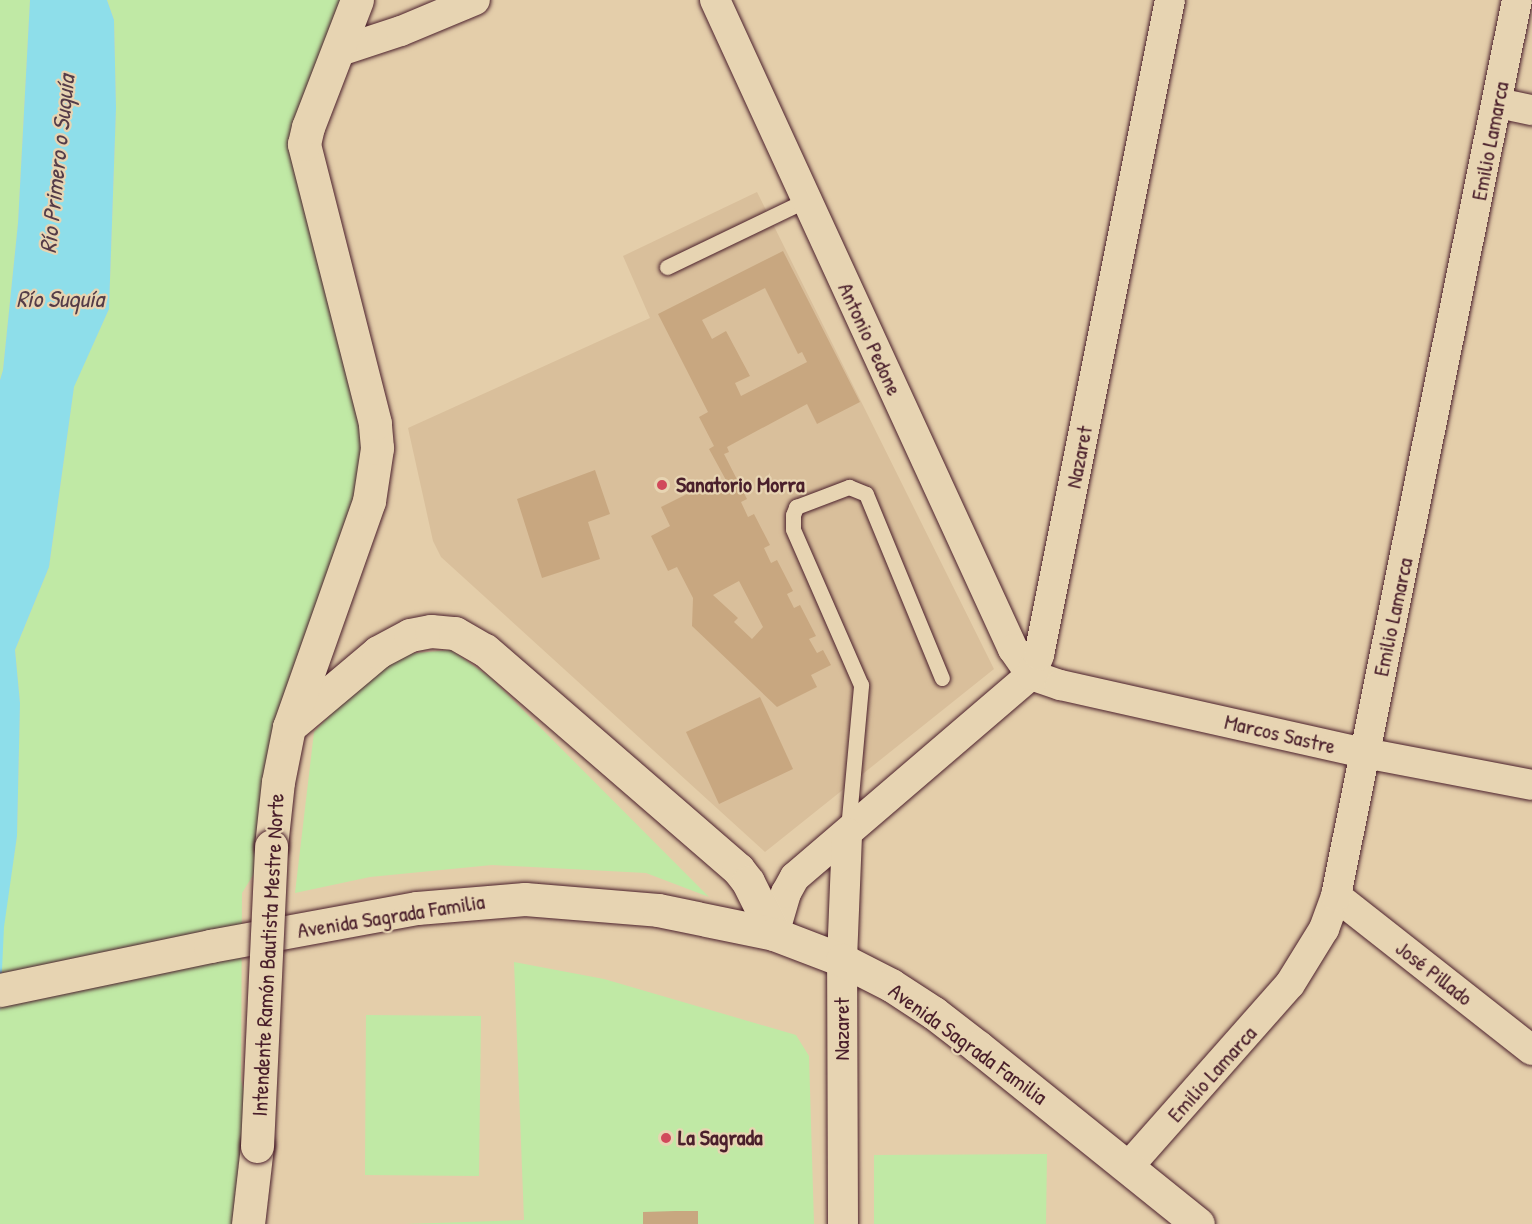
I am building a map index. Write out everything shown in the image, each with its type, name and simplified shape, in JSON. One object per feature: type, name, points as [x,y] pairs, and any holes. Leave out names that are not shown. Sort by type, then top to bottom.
[{"type":"main road","name":"Intendente Ramón Bautista Mestre Norte","points":[[248,1224],[257,1146],[271,846],[278,782],[289,727],[369,501],[377,448],[375,423],[304,144],[357,0]]},
{"type":"main road","points":[[289,727],[378,651],[410,635],[431,631],[455,633],[485,650],[738,869],[748,882],[774,934]]},
{"type":"main road","name":"Avenida Sagrada Familia","points":[[0,990],[210,946],[417,908],[525,899],[658,910],[774,934],[842,960],[891,985],[934,1013],[1198,1224]]},
{"type":"street","points":[[337,52],[400,31],[475,0]]},
{"type":"street","name":"Antonio Pedone","points":[[715,0],[1013,649],[1030,675]]},
{"type":"street","name":"Nazaret","points":[[774,934],[786,893],[795,877],[1030,675],[1039,655],[1170,0]]},
{"type":"street","name":"Emilio Lamarca","points":[[1128,1167],[1290,984],[1324,929],[1336,896],[1517,0]]},
{"type":"street","points":[[1498,103],[1532,110]]},
{"type":"street","name":"Marcos Sastre","points":[[1030,675],[1060,685],[1365,753],[1532,785]]},
{"type":"street","name":"Nazaret","points":[[843,1224],[842,960],[847,833]]},
{"type":"street","name":"José Pillado","points":[[1336,896],[1532,1050]]},
{"type":"lane","points":[[668,267],[806,200]]},
{"type":"lane","points":[[847,833],[861,685],[793,529],[793,515],[796,507],[849,488],[866,494],[942,678]]},
{"type":"shaded area","name":"Sanatorio Morra","points":[[757,192],[994,669],[765,852],[441,557],[433,541],[408,428],[650,318],[623,256]]},
{"type":"green space","points":[[0,0],[30,0],[18,223],[3,370],[0,380]]},
{"type":"green space","points":[[107,0],[357,0],[308,127],[375,423],[271,846],[242,893],[241,1080],[257,1146],[248,1224],[0,1224],[0,1013],[3,927],[17,836],[20,703],[15,650],[49,567],[74,386],[109,309],[116,108],[114,20]]},
{"type":"green space","points":[[451,650],[490,677],[709,897],[646,873],[492,865],[370,877],[295,893],[314,732],[359,685],[404,654]]},
{"type":"green space","name":"La Sagrada","points":[[514,962],[604,979],[796,1035],[809,1056],[814,1224],[404,1224],[524,1220]]},
{"type":"green space","points":[[366,1015],[481,1016],[479,1176],[365,1175]]},
{"type":"green space","points":[[1047,1154],[1046,1224],[874,1224],[874,1155]]},
{"type":"water","name":"Río Suquía","points":[[30,0],[107,0],[114,20],[116,108],[109,309],[74,387],[49,567],[15,650],[20,703],[17,836],[4,927],[0,1013],[0,380],[3,370],[18,223]]},
{"type":"building","points":[[783,251],[860,402],[817,424],[807,404],[727,447],[729,452],[724,454],[747,499],[741,502],[748,517],[754,514],[770,545],[764,548],[771,563],[777,560],[793,591],[787,594],[794,608],[800,605],[816,636],[809,639],[817,653],[823,650],[831,665],[811,675],[817,687],[777,707],[692,626],[693,598],[677,567],[668,571],[651,536],[670,526],[661,507],[705,485],[708,492],[727,482],[709,449],[714,446],[699,417],[708,412],[658,314]],"holes":[[[765,288],[798,354],[802,352],[807,362],[741,396],[735,383],[750,376],[726,331],[712,339],[702,320]],[[739,581],[763,627],[752,639],[734,622],[738,618],[713,595]]]},
{"type":"building","points":[[595,470],[610,514],[588,522],[600,559],[542,578],[517,499]]},
{"type":"building","points":[[760,697],[793,769],[719,804],[686,732]]},
{"type":"building","points":[[698,1211],[698,1224],[643,1224],[643,1212]]},
{"type":"place","name":"Sanatorio Morra","points":[[662,485]]},
{"type":"place","name":"La Sagrada","points":[[666,1138]]},
{"type":"water label","name":"Río Primero o Suquía","points":[[57,164]]}]
